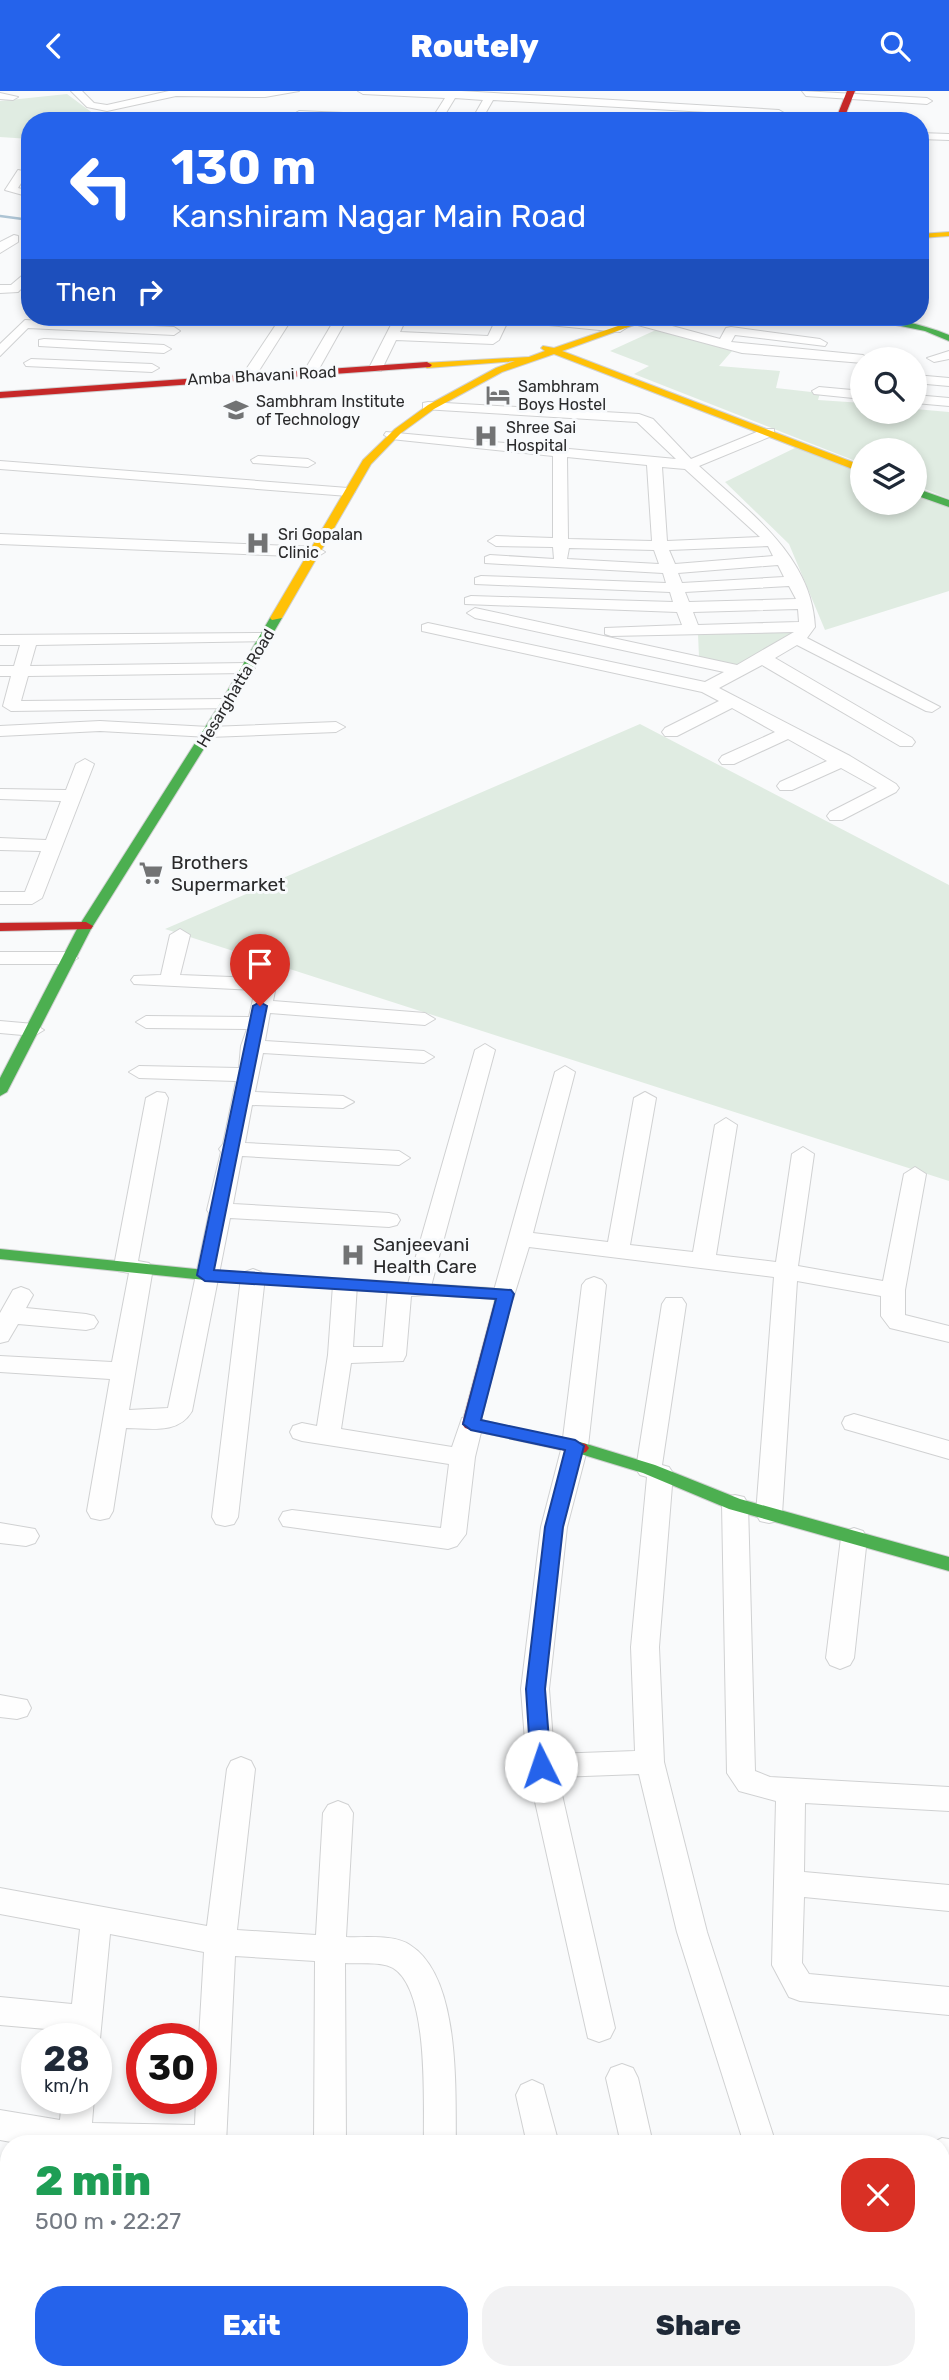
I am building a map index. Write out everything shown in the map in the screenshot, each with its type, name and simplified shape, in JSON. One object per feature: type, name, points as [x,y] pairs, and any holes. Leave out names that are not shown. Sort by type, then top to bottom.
[{"type":"street","points":[[76,91],[92,107],[120,108],[176,92],[277,94],[294,91]]},
{"type":"street","points":[[363,91],[454,93],[527,105],[614,108],[716,104],[772,112]]},
{"type":"street","points":[[663,112],[666,91]]},
{"type":"street","points":[[441,112],[454,93]]},
{"type":"street","points":[[806,93],[845,110],[908,112]]},
{"type":"street","points":[[0,96],[13,97]]},
{"type":"street","points":[[481,112],[489,97]]},
{"type":"street","points":[[797,112],[927,101]]},
{"type":"street","points":[[714,112],[716,104]]},
{"type":"street","points":[[404,106],[444,108]]},
{"type":"street","points":[[929,136],[949,137]]},
{"type":"street","points":[[21,174],[11,190],[21,192]]},
{"type":"street","points":[[929,234],[949,233]]},
{"type":"street","points":[[0,249],[7,241],[14,239]]},
{"type":"street","points":[[0,289],[14,289],[21,282]]},
{"type":"street","points":[[0,352],[22,326]]},
{"type":"street","points":[[67,326],[174,331]]},
{"type":"street","points":[[31,363],[148,375],[177,326]]},
{"type":"street","points":[[248,377],[281,326]]},
{"type":"street","points":[[310,373],[337,326]]},
{"type":"street","points":[[376,368],[396,326]]},
{"type":"street","points":[[391,337],[494,340],[500,326]]},
{"type":"street","name":"Hesarghatta Road","points":[[0,1092],[86,926],[209,732],[317,552],[367,462],[391,435],[428,406],[540,352],[617,326]]},
{"type":"street","points":[[668,326],[723,344],[762,352],[850,358]]},
{"type":"street","points":[[911,326],[928,329],[949,338]]},
{"type":"street","points":[[723,344],[731,331],[831,345]]},
{"type":"street","points":[[44,343],[164,349]]},
{"type":"street","points":[[540,352],[769,432],[850,465]]},
{"type":"street","name":"Amba Bhavani Road","points":[[0,395],[148,375],[248,377],[540,352]]},
{"type":"street","points":[[934,358],[949,355]]},
{"type":"street","points":[[927,365],[949,366]]},
{"type":"street","points":[[927,380],[949,382]]},
{"type":"street","points":[[819,391],[850,394]]},
{"type":"street","points":[[927,400],[949,402]]},
{"type":"street","points":[[428,406],[639,418],[648,422],[690,465],[773,541],[806,604],[802,633],[707,688]]},
{"type":"street","points":[[391,435],[690,465],[769,432]]},
{"type":"street","points":[[528,648],[551,627],[556,605],[561,543],[560,452]]},
{"type":"street","points":[[245,484],[260,457],[308,463]]},
{"type":"street","points":[[653,461],[660,546],[692,630]]},
{"type":"street","points":[[0,465],[348,492]]},
{"type":"street","points":[[927,496],[949,504]]},
{"type":"street","points":[[0,538],[317,552]]},
{"type":"street","points":[[496,541],[660,546],[773,541]]},
{"type":"street","points":[[490,560],[668,569],[784,560]]},
{"type":"street","points":[[481,581],[677,588],[792,581]]},
{"type":"street","points":[[466,606],[683,607],[806,604]]},
{"type":"street","points":[[466,606],[739,670]]},
{"type":"street","points":[[428,628],[707,688],[844,760],[890,788],[836,816]]},
{"type":"street","points":[[571,631],[802,633],[932,707]]},
{"type":"street","points":[[0,640],[265,638]]},
{"type":"street","points":[[29,640],[21,670],[6,706],[226,703]]},
{"type":"street","points":[[763,658],[906,742]]},
{"type":"street","points":[[0,671],[247,668]]},
{"type":"street","points":[[671,732],[733,701]]},
{"type":"street","points":[[0,731],[100,726],[209,732],[336,727]]},
{"type":"street","points":[[728,760],[789,732]]},
{"type":"street","points":[[786,786],[844,760]]},
{"type":"street","points":[[27,926],[32,898],[85,764]]},
{"type":"street","points":[[0,794],[74,796]]},
{"type":"street","points":[[0,844],[53,846]]},
{"type":"street","points":[[0,898],[32,898]]},
{"type":"street","points":[[0,927],[86,926]]},
{"type":"street","points":[[169,981],[180,935]]},
{"type":"street","points":[[116,1411],[122,1419],[178,1417],[251,1045],[273,950]]},
{"type":"street","points":[[0,958],[68,958]]},
{"type":"street","points":[[141,980],[265,984]]},
{"type":"street","points":[[146,1022],[259,1015],[425,1019]]},
{"type":"street","points":[[0,1027],[34,1030]]},
{"type":"street","points":[[251,1045],[425,1057]]},
{"type":"street","points":[[340,1355],[394,1355],[409,1290],[485,1050]]},
{"type":"street","points":[[139,1072],[247,1075]]},
{"type":"street","points":[[292,1519],[448,1539],[453,1534],[462,1457],[565,1072]]},
{"type":"street","points":[[100,1511],[116,1411],[157,1098]]},
{"type":"street","points":[[241,1098],[342,1102]]},
{"type":"street","points":[[617,1252],[645,1098]]},
{"type":"street","points":[[703,1262],[726,1125]]},
{"type":"street","points":[[230,1149],[399,1158]]},
{"type":"street","points":[[769,1514],[786,1271],[803,1154]]},
{"type":"street","points":[[915,1174],[894,1290],[894,1319],[949,1333]]},
{"type":"street","points":[[218,1210],[389,1220]]},
{"type":"street","points":[[520,1239],[786,1271],[894,1290]]},
{"type":"street","points":[[0,1254],[205,1275],[505,1294]]},
{"type":"street","points":[[225,1517],[253,1277]]},
{"type":"street","points":[[328,1436],[340,1355],[345,1285]]},
{"type":"street","points":[[594,1285],[575,1446],[554,1527],[536,1689],[541,1766],[599,2028]]},
{"type":"street","points":[[674,1304],[654,1471],[645,1647],[650,1762],[692,1932],[757,2135]]},
{"type":"street","points":[[6,1323],[86,1322]]},
{"type":"street","points":[[0,1364],[121,1371]]},
{"type":"street","points":[[854,1423],[949,1450]]},
{"type":"street","points":[[471,1424],[575,1446],[654,1471],[735,1504],[949,1564]]},
{"type":"street","points":[[302,1432],[462,1457]]},
{"type":"street","points":[[735,1504],[743,1779],[751,1785],[790,1790],[949,1799]]},
{"type":"street","points":[[0,1533],[26,1536]]},
{"type":"street","points":[[840,1658],[854,1538]]},
{"type":"street","points":[[541,1766],[650,1762]]},
{"type":"street","points":[[211,2135],[220,1942],[242,1769]]},
{"type":"street","points":[[790,1790],[788,1965],[800,1987],[949,2001]]},
{"type":"street","points":[[330,2135],[330,1949],[338,1813]]},
{"type":"street","points":[[789,1883],[949,1898]]},
{"type":"street","points":[[0,1901],[220,1942],[398,1953],[417,1968],[437,2037],[440,2135]]},
{"type":"street","points":[[86,2023],[96,1919]]},
{"type":"street","points":[[0,2011],[57,2023]]},
{"type":"street","points":[[622,2078],[635,2135]]},
{"type":"street","points":[[532,2095],[541,2135]]},
{"type":"street","points":[[75,2135],[77,2114]]},
{"type":"street","points":[[0,2125],[46,2135]]},
{"type":"shaded area","points":[[67,94],[91,112],[21,112],[21,138],[0,137],[0,101]]},
{"type":"shaded area","points":[[658,329],[732,351],[719,366],[780,371],[776,388],[820,393],[818,400],[850,402],[850,424],[927,424],[927,410],[949,412],[949,499],[927,490],[927,438],[850,438],[850,459],[634,374],[649,366],[610,351]]},
{"type":"shaded area","points":[[799,446],[850,467],[850,515],[927,515],[927,499],[949,507],[949,591],[825,630],[789,544],[725,482]]},
{"type":"shaded area","points":[[792,631],[783,641],[739,666],[699,657],[698,634]]},
{"type":"shaded area","points":[[640,724],[949,885],[949,1181],[165,929]]},
{"type":"waterway","points":[[0,216],[21,219]]},
{"type":"traffic: fast","points":[[910,326],[949,338]]},
{"type":"traffic: fast","points":[[927,496],[949,504]]},
{"type":"traffic: fast","points":[[0,1092],[84,929],[224,707],[276,618]]},
{"type":"traffic: fast","points":[[0,1254],[205,1275],[505,1294],[502,1304]]},
{"type":"traffic: fast","points":[[580,1448],[649,1469],[735,1504],[949,1564]]},
{"type":"traffic: slow","points":[[929,235],[949,234]]},
{"type":"traffic: slow","points":[[276,618],[367,462],[398,431],[431,407],[499,370],[626,326]]},
{"type":"traffic: slow","points":[[546,348],[850,465]]},
{"type":"traffic: slow","points":[[427,365],[525,358]]},
{"type":"traffic: jam","points":[[843,112],[851,91]]},
{"type":"traffic: jam","points":[[0,395],[427,365]]},
{"type":"traffic: jam","points":[[0,927],[86,926]]},
{"type":"traffic: jam","points":[[502,1304],[471,1424],[580,1448]]},
{"type":"place","name":"Sambhram Boys Hostel","points":[[498,395]]},
{"type":"place","name":"Sambhram Institute of Technology","points":[[236,410]]},
{"type":"place","name":"Shree Sai Hospital","points":[[486,436]]},
{"type":"place","name":"Sri Gopalan Clinic","points":[[258,543]]},
{"type":"place","name":"Brothers Supermarket","points":[[151,873]]},
{"type":"place","name":"Sanjeevani Health Care","points":[[353,1255]]},
{"type":"route","points":[[260,1006],[205,1275],[505,1294],[471,1424],[575,1446],[554,1527],[536,1689],[541,1766]]}]
